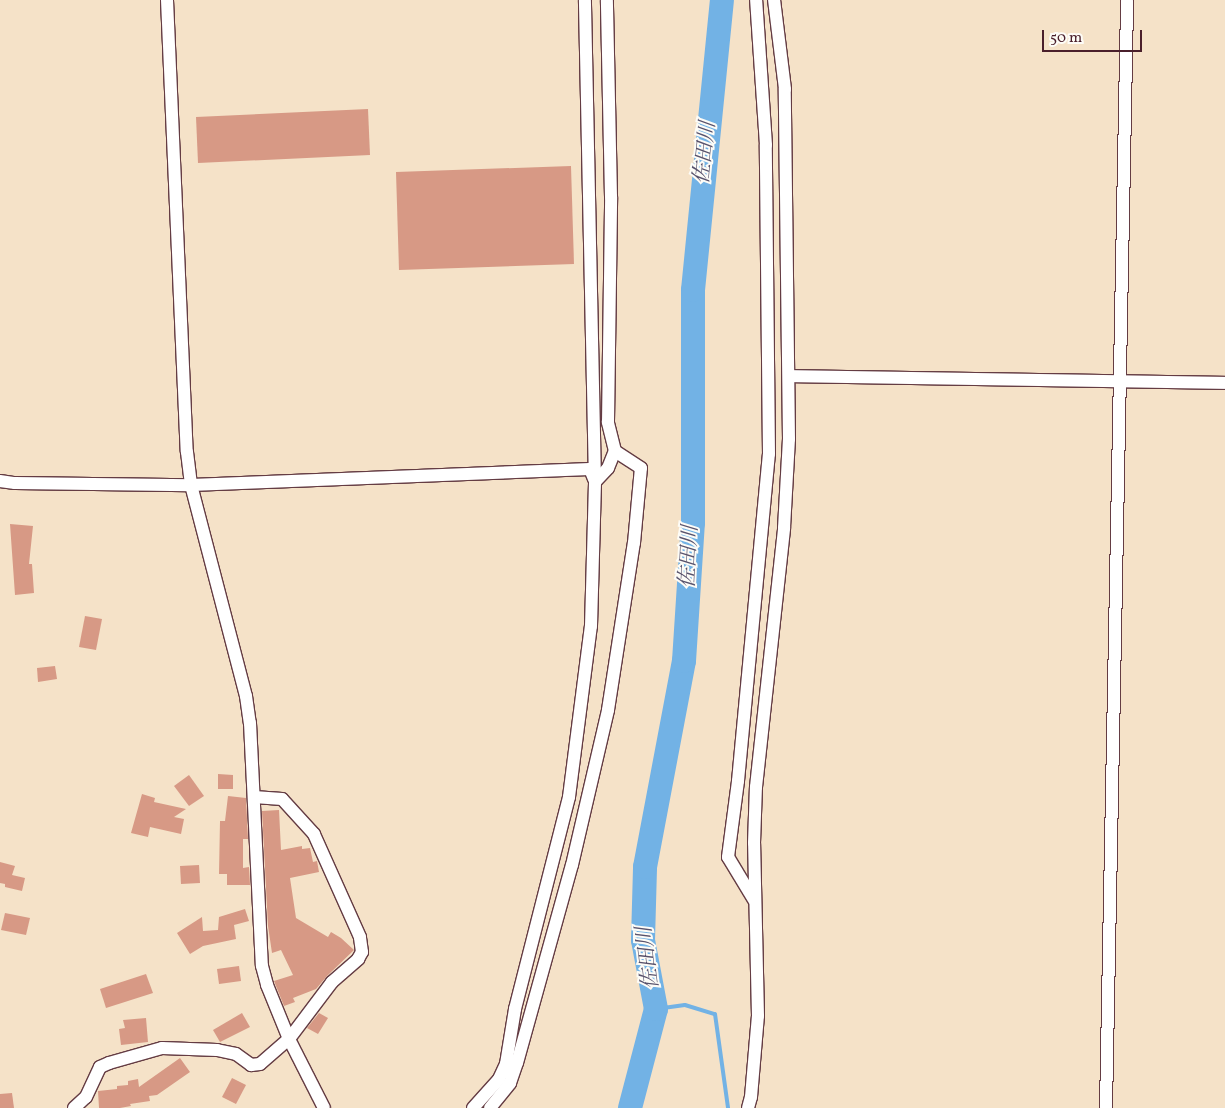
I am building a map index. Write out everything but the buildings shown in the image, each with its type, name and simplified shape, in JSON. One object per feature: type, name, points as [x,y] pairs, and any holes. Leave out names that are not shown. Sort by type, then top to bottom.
[{"type":"street","points":[[167,0],[187,452],[191,486],[246,696],[250,723],[262,966],[267,985],[289,1039],[324,1108]]},
{"type":"street","points":[[473,1108],[499,1079],[506,1064],[515,1009],[569,797],[591,626],[595,482],[585,0]]},
{"type":"street","points":[[595,482],[608,468],[615,451],[608,422],[611,197],[607,0]]},
{"type":"street","points":[[755,901],[728,857],[738,781],[769,454],[766,145],[756,0]]},
{"type":"street","points":[[748,1108],[751,1097],[758,1016],[755,901],[756,786],[784,528],[790,439],[785,89],[774,0]]},
{"type":"street","points":[[1106,1108],[1127,0]]},
{"type":"street","points":[[789,376],[1225,383]]},
{"type":"street","points":[[490,1108],[510,1083],[517,1064],[572,865],[608,710],[634,543],[641,478],[640,468],[637,464],[615,451]]},
{"type":"street","points":[[0,481],[15,483],[191,486],[590,469],[595,482]]},
{"type":"street","points":[[74,1108],[86,1097],[100,1067],[162,1048],[217,1050],[236,1054],[251,1065],[260,1064],[289,1039],[332,982],[358,960],[362,945],[360,937],[314,834],[282,799],[254,797]]},
{"type":"waterway","name":"佐田川","points":[[630,1108],[656,1009],[643,940],[645,867],[684,661],[693,523],[693,290],[722,0]]},
{"type":"waterway","points":[[656,1009],[685,1005],[715,1014],[728,1108]]}]
